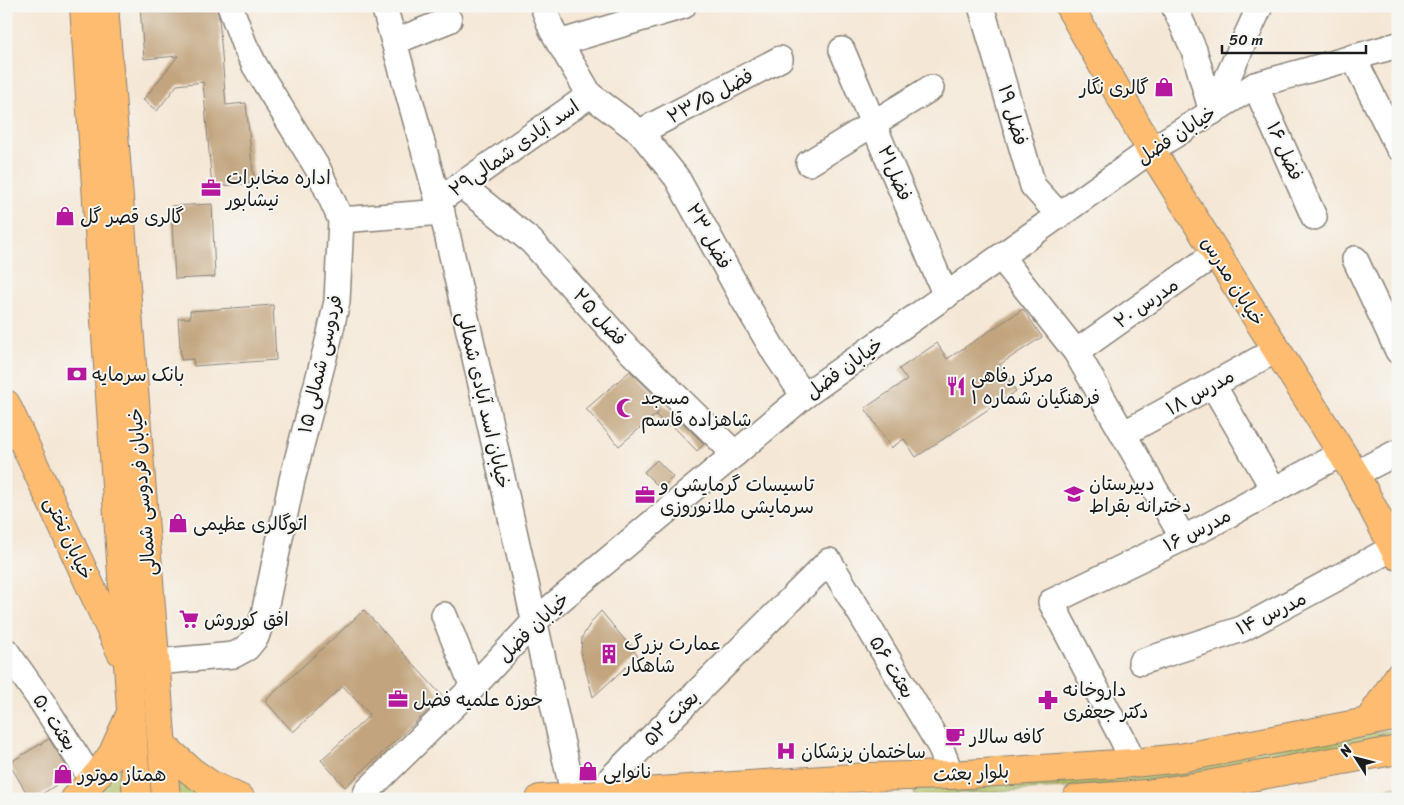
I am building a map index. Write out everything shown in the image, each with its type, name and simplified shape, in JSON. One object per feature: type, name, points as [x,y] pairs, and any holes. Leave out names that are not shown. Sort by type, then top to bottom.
[{"type":"main road","name":"خیابان فردوسی شمالی","points":[[84,6],[137,799]]},
{"type":"main road","name":"خیابان فردوسی شمالی","points":[[104,6],[166,799]]},
{"type":"main road","name":"خیابان مدرس","points":[[1072,8],[1151,150],[1348,464],[1396,552]]},
{"type":"main road","name":"خیابان تختی","points":[[6,404],[110,625],[130,672]]},
{"type":"main road","points":[[1368,722],[1398,676]]},
{"type":"main road","points":[[75,799],[99,773],[113,753],[132,711]]},
{"type":"main road","name":"بلوار بعثت","points":[[540,799],[603,795],[869,788],[951,775],[1132,763],[1180,758],[1398,716]]},
{"type":"main road","points":[[162,745],[191,771],[211,785],[241,799]]},
{"type":"main road","points":[[1076,799],[1148,797],[1398,750]]},
{"type":"street","name":"فردوسی شمالی ۱۵","points":[[156,662],[234,655],[242,652],[252,643],[260,628],[292,480],[337,301],[341,220],[318,169],[255,66],[244,44],[230,6]]},
{"type":"street","name":"خیابان اسد آبادی شمالی","points":[[384,6],[394,42],[430,131],[440,206],[519,557],[536,620],[574,797]]},
{"type":"street","points":[[543,6],[552,30],[590,95]]},
{"type":"street","points":[[559,43],[683,6]]},
{"type":"street","name":"فضل ۱۹","points":[[981,6],[1033,186],[1059,215]]},
{"type":"street","points":[[1174,6],[1194,50],[1212,112]]},
{"type":"street","points":[[1212,112],[1260,6]]},
{"type":"street","points":[[394,42],[450,20]]},
{"type":"street","name":"خیابان فضل","points":[[364,799],[368,791],[473,687],[536,620],[804,396],[1151,150],[1255,86],[1398,45]]},
{"type":"street","name":"فضل۲۱","points":[[842,50],[946,296]]},
{"type":"street","points":[[1353,57],[1398,147]]},
{"type":"street","name":"فضل ۲۳/۵","points":[[640,132],[780,59]]},
{"type":"street","name":"فضل ۱۶","points":[[1255,86],[1314,217]]},
{"type":"street","points":[[809,163],[931,88]]},
{"type":"street","name":"فضل ۲۳","points":[[590,95],[640,132],[677,178],[742,297],[777,356],[804,396]]},
{"type":"street","name":"اسد آبادی شمالی۲۹","points":[[440,206],[461,185],[590,95]]},
{"type":"street","name":"فضل ۲۵","points":[[461,185],[531,241],[629,350],[736,454]]},
{"type":"street","points":[[341,220],[440,206]]},
{"type":"street","name":"مدرس ۲۰","points":[[1076,352],[1216,253]]},
{"type":"street","points":[[1001,257],[1076,352],[1182,538]]},
{"type":"street","points":[[1355,259],[1398,351]]},
{"type":"street","name":"مدرس ۱۸","points":[[1123,434],[1276,350]]},
{"type":"street","points":[[1213,385],[1274,490]]},
{"type":"street","name":"مدرس ۱۶","points":[[1132,763],[1123,740],[1051,602],[1182,538],[1274,490],[1348,464],[1398,452]]},
{"type":"street","name":"مدرس ۱۴","points":[[1141,662],[1242,629],[1396,552]]},
{"type":"street","name":"بعثت ۵۶","points":[[829,561],[940,746],[951,775]]},
{"type":"street","name":"بعثت ۵۲","points":[[603,795],[612,777],[829,561]]},
{"type":"street","points":[[444,616],[473,687]]},
{"type":"street","name":"بعثت ۵۰","points":[[6,651],[42,702],[85,769]]},
{"type":"green space","points":[[1398,729],[1398,739],[1171,782],[914,796],[915,787]]},
{"type":"green space","points":[[124,750],[128,799],[85,799]]},
{"type":"green space","points":[[171,765],[225,799],[174,799]]},
{"type":"green space","points":[[1398,786],[1398,799],[1337,799],[1336,796]]},
{"type":"green space","points":[[847,788],[848,799],[702,799]]},
{"type":"building","points":[[140,6],[216,6],[219,18],[226,105],[246,103],[254,183],[212,187],[203,82],[177,85],[157,111],[143,100],[178,56],[144,59]]},
{"type":"building","points":[[212,204],[215,277],[175,279],[171,206]]},
{"type":"building","points":[[273,305],[276,360],[194,366],[193,359],[181,360],[178,318],[190,318],[190,311]]},
{"type":"building","name":"مرکز رفاهی فرهنگیان شماره ۱","points":[[1023,309],[1042,337],[999,365],[1016,391],[916,457],[904,439],[891,448],[865,408],[907,380],[899,369],[937,343],[947,359]]},
{"type":"building","name":"مسجد شاهزاده قاسم","points":[[630,371],[704,444],[697,451],[672,425],[667,426],[656,415],[659,412],[619,446],[586,409]]},
{"type":"building","points":[[657,460],[673,477],[661,489],[644,472]]},
{"type":"building","name":"حوزه علمیه فضل","points":[[364,610],[443,697],[345,787],[321,760],[370,715],[343,686],[293,732],[265,701]]},
{"type":"building","name":"عمارت بزرگ شاهکار","points":[[601,611],[638,656],[593,697],[581,653],[582,637]]},
{"type":"building","points":[[49,739],[72,775],[34,799],[30,799],[9,763]]},
{"type":"place","name":"گالری نگار","points":[[1164,87]]},
{"type":"place","name":"اداره مخابرات نیشابور","points":[[211,188]]},
{"type":"place","name":"گالری قصر گل","points":[[65,216]]},
{"type":"place","name":"بانک سرمایه","points":[[77,374]]},
{"type":"place","name":"مرکز رفاهی فرهنگیان شماره ۱","points":[[956,386]]},
{"type":"place","name":"مسجد شاهزاده قاسم","points":[[626,408]]},
{"type":"place","name":"دبیرستان دخترانه بقراط","points":[[1074,494]]},
{"type":"place","name":"تاسیسات گرمایشی و سرمایشی ملانوروزی","points":[[645,495]]},
{"type":"place","name":"اتوگالری عظیمی","points":[[178,523]]},
{"type":"place","name":"افق کوروش","points":[[189,619]]},
{"type":"place","name":"عمارت بزرگ شاهکار","points":[[609,654]]},
{"type":"place","name":"حوزه علمیه فضل","points":[[398,699]]},
{"type":"place","name":"داروخانه دکتر جعفری","points":[[1048,700]]},
{"type":"place","name":"کافه سالار","points":[[955,736]]},
{"type":"place","name":"ساختمان پزشکان","points":[[786,751]]},
{"type":"place","name":"نانوایی","points":[[588,771]]},
{"type":"place","name":"همتاز موتور","points":[[63,774]]}]
